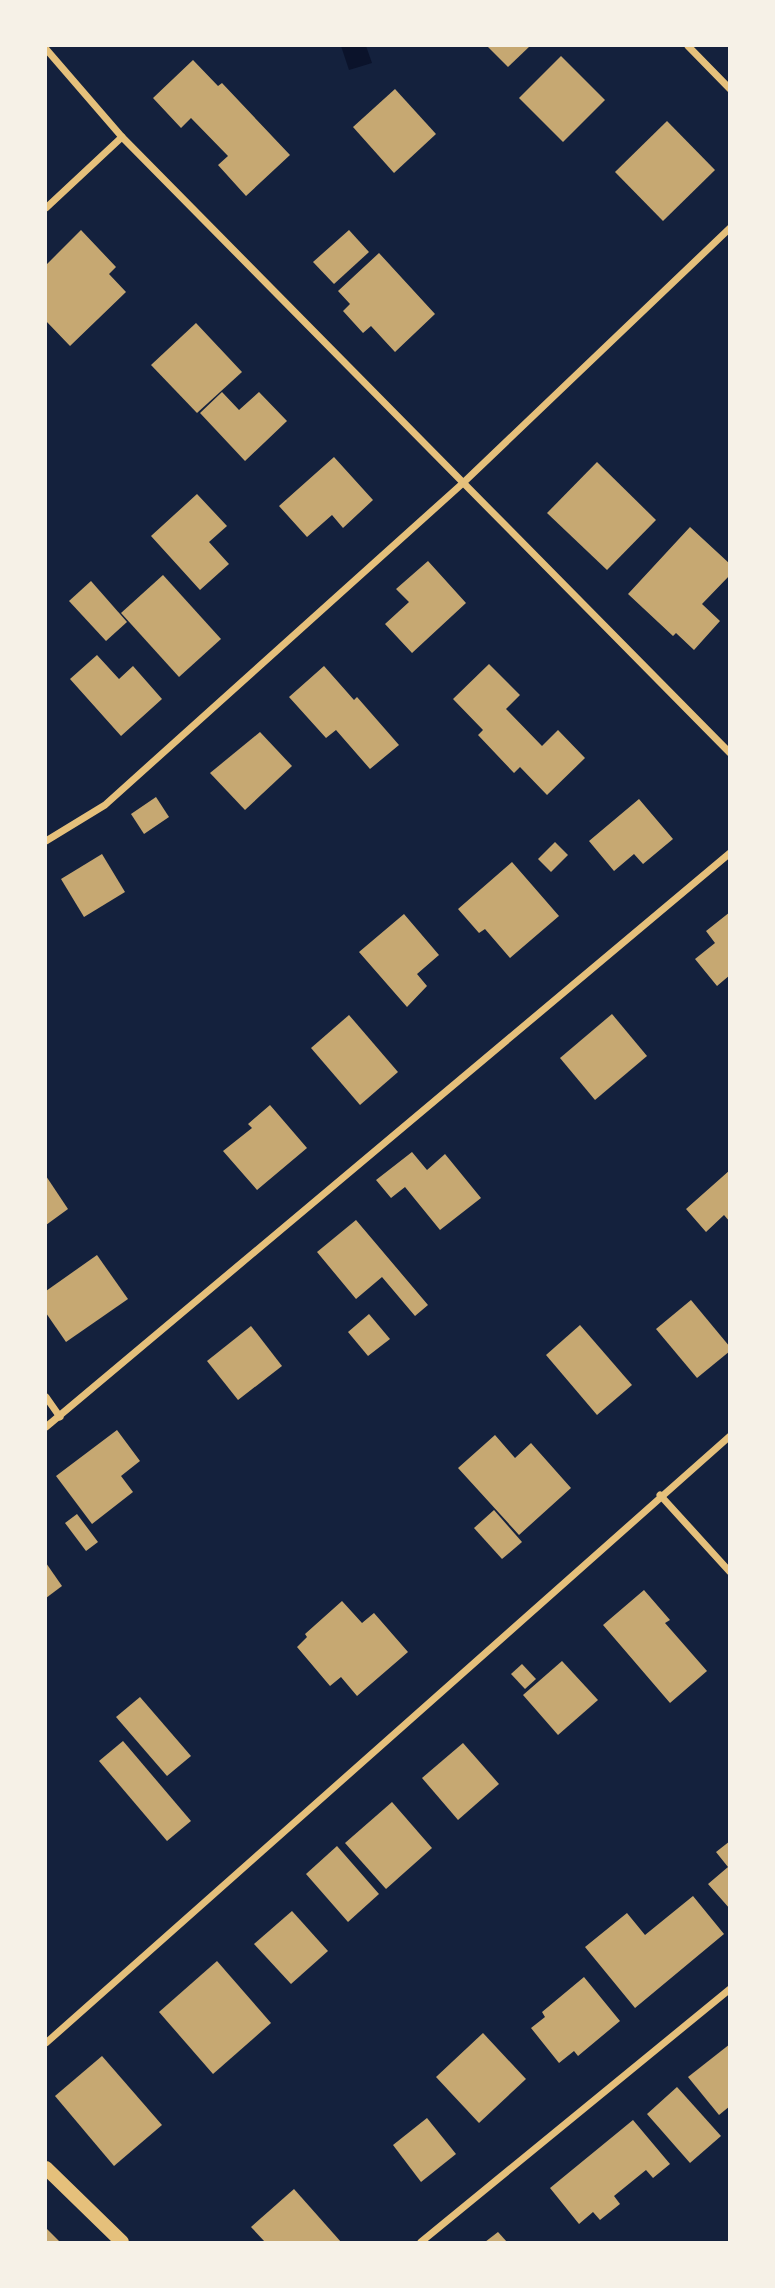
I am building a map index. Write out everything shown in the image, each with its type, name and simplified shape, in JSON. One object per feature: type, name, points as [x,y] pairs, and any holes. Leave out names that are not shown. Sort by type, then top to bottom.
[{"type":"main road","points":[[46,2168],[122,2242]]},
{"type":"street","points":[[688,46],[730,89]]},
{"type":"street","points":[[46,49],[122,137],[730,753]]},
{"type":"street","points":[[46,208],[122,137]]},
{"type":"street","points":[[46,841],[105,805],[463,483],[730,228]]},
{"type":"street","points":[[46,1427],[730,853]]},
{"type":"street","points":[[46,1397],[60,1417]]},
{"type":"street","points":[[46,2043],[660,1495],[730,1436]]},
{"type":"street","points":[[660,1495],[730,1572]]},
{"type":"street","points":[[421,2242],[730,1989]]},
{"type":"water","points":[[341,46],[366,46],[372,63],[349,70]]},
{"type":"building","points":[[487,46],[530,46],[508,67]]},
{"type":"building","points":[[561,56],[605,100],[563,142],[519,98]]},
{"type":"building","points":[[193,60],[218,86],[222,83],[290,155],[246,196],[218,165],[228,156],[191,118],[181,128],[153,98]]},
{"type":"building","points":[[395,89],[436,134],[394,173],[353,127]]},
{"type":"building","points":[[667,121],[715,170],[663,221],[615,172]]},
{"type":"building","points":[[81,230],[116,267],[109,274],[126,292],[70,346],[46,321],[46,265]]},
{"type":"building","points":[[349,230],[369,252],[334,284],[313,262]]},
{"type":"building","points":[[379,253],[435,314],[395,352],[371,326],[363,333],[343,311],[350,304],[338,291]]},
{"type":"building","points":[[196,323],[242,372],[197,413],[151,365]]},
{"type":"building","points":[[222,392],[239,410],[259,392],[287,421],[245,461],[200,413]]},
{"type":"building","points":[[334,457],[373,500],[343,528],[332,515],[307,537],[279,506]]},
{"type":"building","points":[[597,462],[656,520],[607,570],[547,513]]},
{"type":"building","points":[[197,494],[227,526],[209,542],[229,564],[200,590],[151,536]]},
{"type":"building","points":[[690,527],[730,564],[730,575],[702,604],[720,621],[694,650],[676,633],[673,636],[628,594]]},
{"type":"building","points":[[428,561],[466,603],[412,653],[385,624],[409,602],[396,589]]},
{"type":"building","points":[[163,575],[221,639],[179,677],[121,613]]},
{"type":"building","points":[[91,581],[127,622],[106,641],[69,601]]},
{"type":"building","points":[[97,655],[119,679],[133,666],[162,699],[121,736],[70,679]]},
{"type":"building","points":[[489,664],[520,695],[506,709],[542,746],[558,730],[585,758],[547,795],[520,767],[514,773],[478,735],[483,730],[453,699]]},
{"type":"building","points":[[324,666],[354,700],[357,697],[399,745],[370,769],[336,730],[326,738],[289,697]]},
{"type":"building","points":[[260,732],[292,766],[245,810],[210,773]]},
{"type":"building","points":[[156,797],[169,817],[144,834],[131,814]]},
{"type":"building","points":[[639,799],[673,839],[643,864],[634,854],[614,871],[589,841]]},
{"type":"building","points":[[555,842],[568,855],[551,872],[538,859]]},
{"type":"building","points":[[102,854],[125,892],[84,917],[61,879]]},
{"type":"building","points":[[512,862],[559,916],[510,958],[485,929],[479,933],[458,909]]},
{"type":"building","points":[[730,912],[730,975],[717,986],[695,959],[715,943],[706,931]]},
{"type":"building","points":[[404,914],[439,955],[417,974],[427,986],[407,1007],[359,952]]},
{"type":"building","points":[[612,1014],[647,1056],[595,1100],[560,1058]]},
{"type":"building","points":[[349,1015],[398,1072],[360,1105],[311,1048]]},
{"type":"building","points":[[270,1105],[307,1148],[257,1190],[223,1151],[252,1128],[248,1124]]},
{"type":"building","points":[[412,1152],[427,1170],[445,1154],[481,1198],[440,1230],[405,1187],[391,1198],[376,1180]]},
{"type":"building","points":[[730,1170],[730,1222],[724,1215],[706,1232],[686,1209]]},
{"type":"building","points":[[46,1176],[68,1209],[46,1225]]},
{"type":"building","points":[[356,1220],[428,1305],[415,1316],[382,1277],[356,1299],[317,1252]]},
{"type":"building","points":[[97,1255],[128,1299],[66,1342],[46,1313],[46,1291]]},
{"type":"building","points":[[691,1300],[730,1347],[730,1351],[697,1378],[656,1329]]},
{"type":"building","points":[[369,1314],[390,1339],[368,1356],[348,1332]]},
{"type":"building","points":[[580,1325],[632,1385],[597,1415],[546,1355]]},
{"type":"building","points":[[251,1326],[282,1366],[238,1400],[207,1361]]},
{"type":"building","points":[[117,1430],[140,1461],[121,1476],[133,1492],[92,1524],[56,1476]]},
{"type":"building","points":[[495,1435],[515,1458],[531,1443],[571,1488],[519,1535],[458,1468]]},
{"type":"building","points":[[494,1510],[522,1542],[502,1559],[474,1528]]},
{"type":"building","points":[[77,1514],[98,1542],[86,1551],[65,1523]]},
{"type":"building","points":[[46,1563],[62,1586],[46,1598]]},
{"type":"building","points":[[644,1590],[670,1620],[665,1623],[707,1671],[670,1703],[603,1625]]},
{"type":"building","points":[[342,1601],[362,1623],[374,1613],[408,1652],[357,1696],[341,1677],[330,1686],[297,1647],[307,1637],[305,1634]]},
{"type":"building","points":[[562,1661],[598,1700],[558,1735],[523,1695]]},
{"type":"building","points":[[522,1664],[536,1679],[525,1689],[511,1674]]},
{"type":"building","points":[[140,1697],[191,1756],[167,1776],[116,1717]]},
{"type":"building","points":[[123,1741],[191,1821],[167,1841],[99,1761]]},
{"type":"building","points":[[463,1743],[499,1784],[458,1820],[422,1778]]},
{"type":"building","points":[[392,1802],[432,1848],[386,1889],[345,1843]]},
{"type":"building","points":[[730,1841],[730,1909],[708,1884],[728,1867],[716,1852]]},
{"type":"building","points":[[337,1846],[379,1894],[348,1922],[306,1874]]},
{"type":"building","points":[[693,1896],[724,1934],[635,2008],[585,1947],[627,1913],[645,1935]]},
{"type":"building","points":[[292,1911],[328,1951],[291,1984],[254,1944]]},
{"type":"building","points":[[217,1961],[271,2023],[213,2074],[159,2012]]},
{"type":"building","points":[[584,1977],[620,2021],[578,2056],[574,2051],[559,2063],[531,2028],[545,2017],[542,2012]]},
{"type":"building","points":[[483,2033],[526,2079],[479,2123],[436,2077]]},
{"type":"building","points":[[730,2044],[730,2106],[719,2115],[688,2077]]},
{"type":"building","points":[[102,2056],[162,2125],[114,2166],[55,2096]]},
{"type":"building","points":[[677,2087],[721,2136],[690,2163],[647,2114]]},
{"type":"building","points":[[427,2118],[456,2154],[421,2182],[393,2145]]},
{"type":"building","points":[[633,2120],[670,2164],[653,2178],[646,2170],[614,2196],[620,2204],[600,2220],[593,2212],[579,2224],[550,2188]]},
{"type":"building","points":[[294,2189],[341,2242],[265,2242],[251,2227]]},
{"type":"building","points":[[46,2228],[60,2242],[46,2242]]},
{"type":"building","points":[[498,2232],[507,2242],[485,2242]]}]
